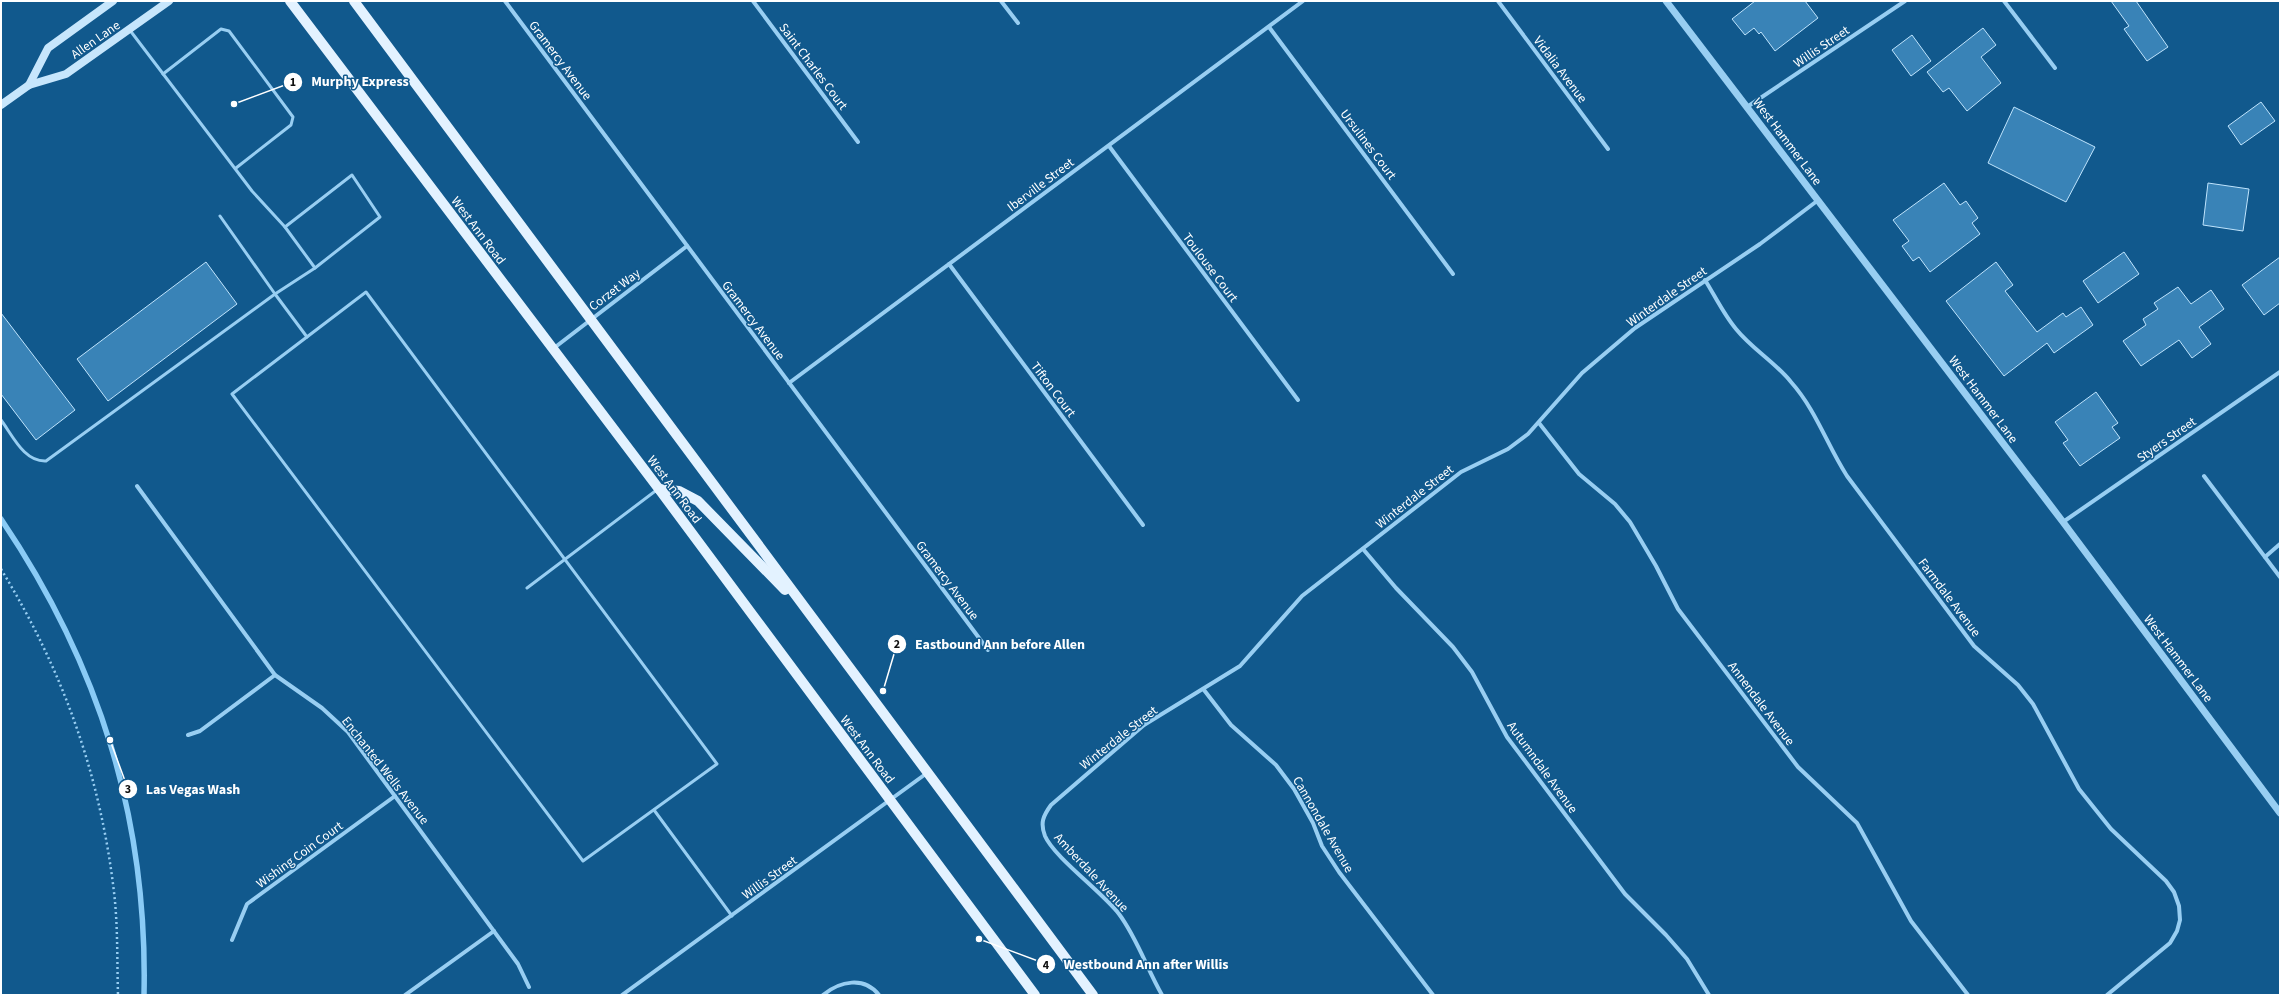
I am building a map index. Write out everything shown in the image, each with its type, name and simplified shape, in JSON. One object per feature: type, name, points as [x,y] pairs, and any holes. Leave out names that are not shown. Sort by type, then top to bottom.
[{"type":"main road","name":"Allen Lane","points":[[29,85],[48,48],[113,1]]},
{"type":"main road","name":"Allen Lane","points":[[1,105],[29,85],[66,74],[169,1]]},
{"type":"main road","name":"West Ann Road","points":[[290,1],[659,489],[1035,995]]},
{"type":"main road","points":[[354,1],[1093,995]]},
{"type":"main road","points":[[659,489],[678,491],[698,501],[812,617]]},
{"type":"street","name":"Gramercy Avenue","points":[[505,1],[988,650]]},
{"type":"street","name":"Saint Charles Court","points":[[753,1],[858,142]]},
{"type":"street","points":[[1001,1],[1018,23]]},
{"type":"street","name":"Iberville Street","points":[[789,383],[1303,1]]},
{"type":"street","name":"Vidalia Avenue","points":[[1498,1],[1608,149]]},
{"type":"street","name":"West Hammer Lane","points":[[1666,1],[2063,522],[2280,813]]},
{"type":"street","name":"Willis Street","points":[[1747,108],[1905,1]]},
{"type":"street","points":[[2004,1],[2055,68]]},
{"type":"street","name":"Ursulines Court","points":[[1269,26],[1453,274]]},
{"type":"street","name":"Toulouse Court","points":[[1109,146],[1298,400]]},
{"type":"street","name":"Winterdale Street","points":[[1042,826],[1043,816],[1064,792],[1144,725],[1204,690],[1240,666],[1302,596],[1461,472],[1508,449],[1528,434],[1582,373],[1636,328],[1760,244],[1817,201]]},
{"type":"street","name":"Corzet Way","points":[[553,348],[687,246]]},
{"type":"street","name":"Tifton Court","points":[[949,264],[1143,525]]},
{"type":"street","name":"Farmdale Avenue","points":[[1705,280],[1736,329],[1791,381],[1806,401],[1820,423],[1832,452],[1847,476],[1974,646],[2018,685],[2033,704],[2079,789],[2111,829],[2166,881],[2174,892],[2179,906],[2180,920],[2177,931],[2170,943],[2107,995]]},
{"type":"street","name":"Styers Street","points":[[2063,522],[2280,372]]},
{"type":"street","name":"Annendale Avenue","points":[[1539,423],[1579,474],[1615,504],[1630,522],[1656,566],[1678,609],[1798,767],[1857,823],[1911,921],[1968,995]]},
{"type":"street","points":[[2204,476],[2280,577]]},
{"type":"street","name":"Enchanted Wells Avenue","points":[[138,486],[275,675],[322,708],[348,732],[518,964],[529,987]]},
{"type":"street","points":[[2265,557],[2280,544]]},
{"type":"street","name":"Autumndale Avenue","points":[[1363,549],[1396,588],[1453,647],[1472,672],[1507,737],[1625,894],[1666,935],[1687,959],[1709,995]]},
{"type":"street","points":[[188,735],[200,731],[275,675]]},
{"type":"street","name":"Cannondale Avenue","points":[[1204,690],[1231,725],[1276,765],[1294,789],[1313,822],[1322,846],[1433,995]]},
{"type":"street","name":"Willis Street","points":[[622,995],[928,773]]},
{"type":"street","name":"Wishing Coin Court","points":[[232,940],[247,904],[395,796]]},
{"type":"street","name":"Amberdale Avenue","points":[[1042,826],[1046,838],[1055,850],[1119,914],[1162,995]]},
{"type":"street","points":[[405,995],[494,931]]},
{"type":"street","points":[[823,995],[843,983],[854,982],[865,983],[879,995]]},
{"type":"lane","points":[[129,29],[236,168],[285,227],[315,268]]},
{"type":"lane","points":[[163,74],[221,29],[229,31],[293,117],[291,125],[236,168]]},
{"type":"lane","points":[[1,420],[29,457],[37,461],[46,461],[275,294],[315,268],[380,218],[352,175],[285,227]]},
{"type":"lane","points":[[220,216],[307,337]]},
{"type":"lane","points":[[366,292],[717,764],[582,861],[232,394],[307,337],[366,292]]},
{"type":"lane","points":[[527,588],[659,489]]},
{"type":"lane","points":[[654,810],[732,916]]},
{"type":"path","points":[[1,569],[28,614],[56,672],[76,722],[91,770],[105,832],[114,892],[118,995]]},
{"type":"building","points":[[1755,1],[1805,1],[1818,18],[1775,51],[1761,32],[1759,34],[1754,28],[1745,35],[1732,19]]},
{"type":"building","points":[[2111,1],[2136,1],[2168,47],[2147,61],[2124,29],[2129,26]]},
{"type":"building","points":[[1983,28],[1996,45],[1981,57],[2001,83],[1967,111],[1949,88],[1943,92],[1927,72]]},
{"type":"building","points":[[1912,35],[1931,61],[1911,76],[1892,50]]},
{"type":"building","points":[[2261,102],[2275,121],[2241,145],[2228,126]]},
{"type":"building","points":[[2014,107],[2095,147],[2066,202],[1988,163]]},
{"type":"building","points":[[1944,183],[1960,205],[1966,201],[1978,218],[1972,223],[1980,234],[1930,272],[1919,257],[1913,261],[1902,246],[1909,241],[1893,220]]},
{"type":"building","points":[[2208,183],[2249,189],[2243,231],[2203,225]]},
{"type":"building","points":[[2124,252],[2139,274],[2098,303],[2083,281]]},
{"type":"building","points":[[2280,257],[2280,303],[2264,315],[2242,285]]},
{"type":"building","points":[[206,262],[237,304],[108,401],[77,359]]},
{"type":"building","points":[[1996,262],[2013,285],[2005,291],[2037,332],[2063,313],[2066,317],[2081,307],[2093,325],[2054,353],[2047,343],[2004,376],[1946,301]]},
{"type":"building","points":[[2178,287],[2191,304],[2211,290],[2224,309],[2199,327],[2211,344],[2192,358],[2179,340],[2141,366],[2123,341],[2146,325],[2143,319],[2158,309],[2154,303]]},
{"type":"building","points":[[1,313],[75,410],[36,440],[1,394]]},
{"type":"building","points":[[2096,392],[2118,423],[2112,427],[2120,438],[2080,466],[2063,443],[2068,440],[2055,422]]},
{"type":"waterway","points":[[1,519],[35,574],[65,630],[90,687],[111,745],[126,805],[137,867],[143,930],[144,995]]},
{"type":"place","name":"Murphy Express","points":[[234,104]]},
{"type":"place","name":"Eastbound Ann before Allen","points":[[883,691]]},
{"type":"place","name":"Las Vegas Wash","points":[[110,740]]},
{"type":"place","name":"Westbound Ann after Willis","points":[[979,939]]}]
